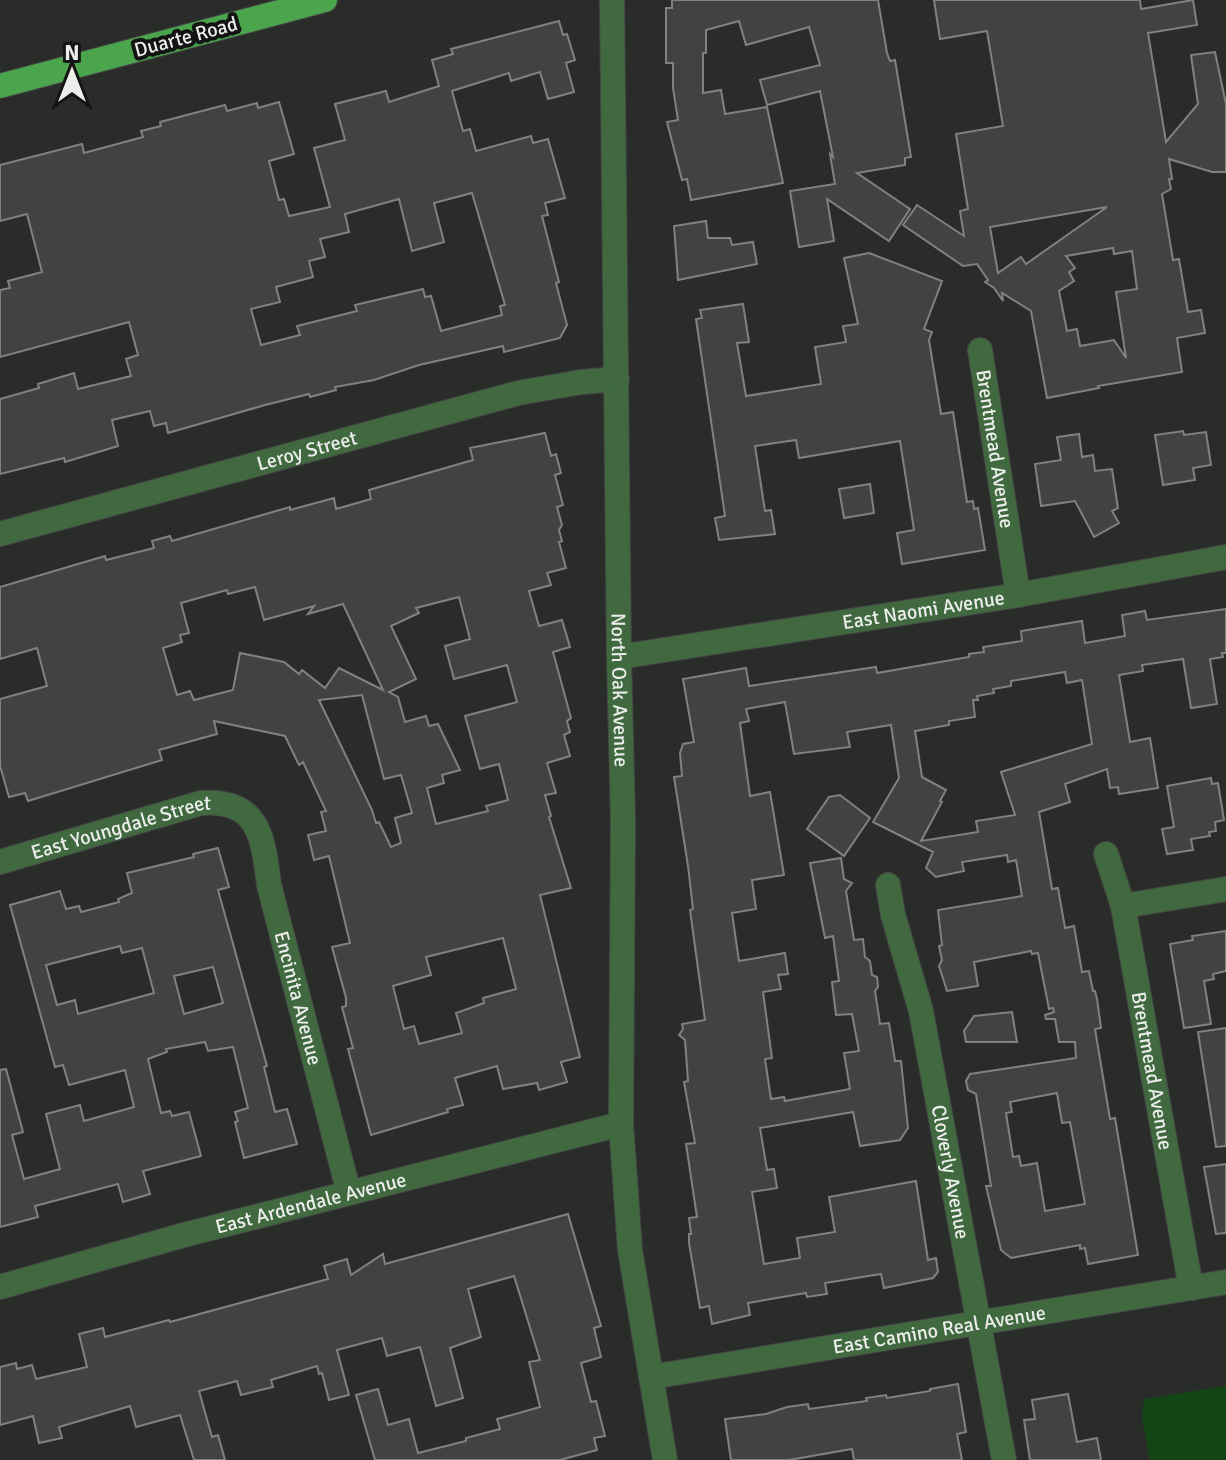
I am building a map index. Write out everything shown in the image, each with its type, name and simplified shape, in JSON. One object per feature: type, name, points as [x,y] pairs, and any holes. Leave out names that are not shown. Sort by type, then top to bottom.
[{"type":"main road","name":"Duarte Road","points":[[0,86],[325,0]]},
{"type":"street","name":"North Oak Avenue","points":[[612,0],[623,822],[621,1124],[630,1250],[665,1460]]},
{"type":"street","name":"Brentmead Avenue","points":[[980,350],[1018,595]]},
{"type":"street","name":"Leroy Street","points":[[0,534],[518,393],[617,379]]},
{"type":"street","name":"East Naomi Avenue","points":[[619,657],[1018,595],[1226,557]]},
{"type":"street","name":"East Youngdale Street","points":[[0,862],[201,803],[224,802],[241,810]]},
{"type":"street","name":"Encinita Avenue","points":[[241,810],[258,828],[262,840],[269,885],[349,1193]]},
{"type":"street","name":"Brentmead Avenue","points":[[1106,854],[1123,906],[1191,1288]]},
{"type":"street","name":"Cloverly Avenue","points":[[888,885],[893,915],[921,1011],[1004,1460]]},
{"type":"street","points":[[1123,906],[1226,889]]},
{"type":"street","name":"East Ardendale Avenue","points":[[0,1287],[184,1235],[621,1124]]},
{"type":"street","name":"East Camino Real Avenue","points":[[651,1377],[1226,1282]]},
{"type":"green space","points":[[1226,1386],[1226,1460],[1150,1460],[1142,1419],[1144,1399]]},
{"type":"building","points":[[672,0],[878,0],[887,53],[890,61],[895,60],[911,157],[905,158],[905,165],[857,173],[910,209],[889,241],[827,199],[834,241],[799,247],[790,191],[835,184],[820,91],[767,105],[760,80],[820,65],[809,27],[746,45],[739,21],[706,30],[703,93],[721,90],[725,114],[767,107],[783,183],[691,200],[687,179],[682,180],[667,122],[678,120],[673,63],[666,63],[666,8],[672,8]]},
{"type":"building","points":[[934,0],[1140,0],[1141,9],[1193,0],[1197,25],[1148,33],[1166,142],[1198,104],[1191,55],[1215,52],[1226,104],[1226,172],[1212,172],[1169,159],[1171,189],[1162,194],[1173,260],[1179,259],[1188,312],[1201,310],[1205,333],[1177,338],[1182,372],[1047,398],[1031,311],[1002,293],[1003,301],[994,288],[985,282],[988,280],[977,264],[963,266],[903,225],[917,205],[964,236],[960,211],[968,209],[956,134],[1003,126],[987,31],[940,39]],"holes":[[[1107,207],[1026,264],[1021,257],[998,273],[990,227]],[[1113,248],[1114,254],[1132,251],[1137,289],[1116,292],[1126,358],[1114,340],[1080,346],[1077,329],[1067,331],[1059,291],[1074,281],[1069,272],[1075,268],[1066,256]]]},
{"type":"building","points":[[559,21],[563,35],[567,34],[575,60],[566,63],[574,92],[548,99],[540,72],[511,81],[509,73],[452,91],[463,131],[470,129],[476,151],[531,136],[533,143],[548,139],[565,198],[545,203],[548,215],[542,216],[567,325],[560,338],[504,352],[503,346],[419,365],[374,380],[265,405],[168,433],[166,423],[154,426],[150,411],[112,420],[118,446],[65,462],[64,458],[0,474],[0,399],[39,388],[38,384],[74,373],[78,389],[131,376],[126,359],[138,355],[129,322],[0,357],[0,290],[10,288],[8,281],[42,272],[27,214],[0,221],[0,165],[82,144],[84,153],[143,137],[141,131],[161,126],[160,122],[225,105],[227,111],[257,103],[258,108],[279,102],[294,154],[269,161],[279,200],[284,199],[289,216],[330,207],[314,148],[345,140],[335,104],[386,91],[389,102],[439,86],[432,60],[453,54],[451,49]],"holes":[[[472,193],[505,305],[500,306],[502,315],[441,331],[431,296],[425,297],[423,289],[355,305],[357,311],[297,326],[300,335],[261,345],[251,309],[280,302],[276,287],[313,277],[309,261],[325,257],[320,239],[349,232],[345,214],[399,199],[412,251],[444,242],[434,203]]]},
{"type":"building","points":[[706,221],[708,238],[730,238],[732,245],[753,242],[757,264],[678,280],[674,226]]},
{"type":"building","points":[[869,253],[942,281],[924,329],[932,332],[929,340],[941,414],[953,412],[967,502],[973,501],[974,509],[978,508],[985,550],[902,564],[897,533],[914,530],[900,441],[799,458],[796,440],[755,446],[765,511],[771,510],[775,534],[719,540],[715,518],[725,516],[696,319],[702,318],[700,310],[743,304],[749,342],[737,343],[746,396],[821,384],[815,347],[846,342],[843,326],[858,324],[844,258]]},
{"type":"building","points":[[1183,431],[1184,435],[1206,432],[1211,465],[1193,468],[1195,480],[1163,485],[1155,435]]},
{"type":"building","points":[[545,433],[551,456],[556,454],[561,473],[555,475],[563,505],[557,507],[562,525],[559,530],[562,541],[559,542],[566,568],[547,573],[551,585],[529,591],[539,626],[562,620],[570,647],[553,652],[571,718],[567,721],[570,732],[564,735],[570,756],[547,763],[556,793],[545,795],[571,888],[540,895],[580,1057],[561,1062],[567,1082],[539,1090],[537,1083],[503,1089],[497,1066],[455,1078],[463,1105],[371,1135],[348,1049],[353,1048],[342,1007],[346,1006],[346,998],[332,947],[350,943],[329,856],[314,860],[308,835],[326,831],[321,812],[326,811],[303,762],[299,765],[285,736],[214,721],[217,734],[159,750],[162,760],[28,801],[25,793],[9,797],[0,766],[0,699],[47,686],[37,648],[0,659],[0,587],[105,556],[106,560],[154,548],[152,541],[170,536],[172,541],[290,507],[290,510],[334,498],[336,509],[371,499],[369,490],[473,460],[470,448]],"holes":[[[255,587],[264,620],[314,606],[308,614],[343,604],[383,690],[339,668],[325,688],[302,670],[299,674],[284,662],[240,653],[233,690],[194,700],[190,691],[177,695],[163,648],[182,642],[180,635],[189,633],[181,603],[227,590],[228,594]],[[459,597],[470,639],[445,646],[454,679],[507,665],[517,702],[465,716],[480,769],[499,764],[508,800],[486,806],[488,811],[436,824],[427,788],[444,783],[442,775],[460,770],[438,724],[429,726],[426,716],[405,722],[398,697],[389,692],[416,679],[391,626],[419,613],[416,608]],[[362,695],[384,779],[401,775],[412,813],[395,818],[401,843],[391,847],[379,822],[376,823],[319,700]],[[503,938],[516,989],[483,998],[484,1003],[456,1013],[462,1033],[419,1044],[414,1026],[404,1029],[393,986],[431,975],[426,957]]]},
{"type":"building","points":[[1079,434],[1082,457],[1093,455],[1095,471],[1112,469],[1118,508],[1112,511],[1119,523],[1094,537],[1075,501],[1041,506],[1035,464],[1061,460],[1057,437]]},
{"type":"building","points":[[870,484],[874,513],[844,518],[839,489]]},
{"type":"building","points":[[1226,609],[1226,653],[1222,653],[1223,657],[1210,659],[1217,704],[1191,708],[1183,659],[1142,665],[1143,671],[1119,675],[1130,742],[1150,738],[1158,788],[1119,794],[1118,787],[1110,788],[1107,769],[1065,784],[1070,802],[1039,812],[1052,889],[1058,888],[1065,928],[1074,926],[1082,972],[1089,971],[1097,999],[1101,1028],[1095,1029],[1110,1119],[1115,1118],[1138,1255],[1088,1264],[1085,1248],[1080,1249],[1080,1245],[1011,1258],[1001,1250],[986,1186],[991,1186],[976,1094],[968,1090],[966,1081],[970,1074],[1076,1058],[1075,1042],[1059,1042],[1055,1019],[1046,1019],[1045,1015],[1054,1012],[1053,1008],[1049,1009],[1038,953],[1032,954],[1031,951],[974,962],[978,986],[947,991],[939,966],[942,960],[939,946],[942,945],[938,910],[1022,896],[1016,860],[1008,862],[1007,855],[962,862],[964,871],[936,877],[926,868],[933,852],[873,822],[899,778],[891,725],[847,732],[850,747],[794,754],[785,702],[746,709],[749,721],[740,723],[750,796],[770,792],[784,875],[752,880],[756,909],[732,913],[739,961],[785,953],[788,974],[778,975],[781,989],[763,992],[772,1058],[765,1059],[771,1099],[784,1097],[785,1101],[850,1089],[844,1053],[859,1051],[852,1014],[836,1015],[832,982],[839,981],[833,936],[825,938],[810,863],[841,858],[844,879],[852,883],[846,891],[854,940],[863,939],[865,957],[870,961],[872,975],[877,977],[878,987],[875,991],[880,1024],[889,1023],[895,1061],[901,1061],[908,1128],[900,1140],[860,1146],[853,1112],[760,1128],[767,1170],[774,1169],[777,1188],[752,1192],[764,1264],[800,1258],[797,1238],[835,1232],[829,1197],[916,1181],[928,1260],[936,1258],[938,1272],[933,1278],[884,1288],[881,1274],[825,1283],[827,1294],[807,1297],[806,1293],[748,1303],[750,1315],[712,1324],[709,1306],[700,1308],[689,1243],[689,1218],[697,1217],[686,1144],[695,1143],[684,1082],[688,1081],[685,1040],[679,1035],[682,1024],[705,1020],[690,910],[693,909],[688,866],[674,777],[682,776],[680,753],[683,744],[694,742],[683,679],[746,668],[749,686],[876,667],[877,673],[969,657],[969,654],[984,652],[983,647],[1022,641],[1021,631],[1082,621],[1085,643],[1125,636],[1122,615],[1145,611],[1147,620]],"holes":[[[1065,672],[1067,683],[1082,680],[1092,744],[1001,772],[1015,815],[976,821],[978,832],[921,841],[946,790],[922,777],[915,731],[975,717],[973,700],[978,700],[977,696],[994,693],[993,689],[1011,686],[1011,681]],[[1057,1093],[1062,1123],[1070,1122],[1085,1204],[1045,1211],[1037,1163],[1021,1166],[1019,1156],[1013,1157],[1006,1113],[1012,1112],[1010,1102]]]},
{"type":"building","points":[[1211,778],[1212,784],[1218,783],[1224,820],[1215,822],[1216,831],[1209,832],[1210,836],[1191,839],[1193,850],[1167,854],[1162,829],[1174,827],[1167,786]]},
{"type":"building","points":[[840,795],[870,818],[844,856],[807,829],[829,797]]},
{"type":"building","points":[[218,848],[229,887],[218,890],[267,1066],[264,1067],[275,1112],[287,1109],[297,1144],[244,1158],[235,1112],[248,1108],[233,1047],[208,1051],[205,1042],[166,1049],[167,1052],[148,1059],[161,1113],[170,1111],[172,1116],[189,1112],[201,1156],[143,1171],[150,1194],[123,1202],[118,1184],[35,1206],[38,1217],[0,1227],[0,1070],[6,1069],[23,1132],[12,1135],[24,1179],[60,1169],[46,1114],[80,1105],[84,1121],[134,1107],[125,1070],[69,1085],[63,1065],[55,1067],[10,905],[60,891],[66,909],[79,906],[81,912],[119,902],[118,899],[132,893],[127,873],[194,857],[193,854]],"holes":[[[120,946],[122,953],[142,948],[154,993],[78,1014],[75,1000],[57,1005],[46,965]],[[213,967],[223,1003],[184,1014],[174,976]]]},
{"type":"building","points":[[1226,931],[1226,971],[1213,974],[1214,979],[1204,981],[1211,1024],[1184,1028],[1170,944],[1193,940],[1192,936]]},
{"type":"building","points":[[1012,1012],[1017,1042],[966,1042],[964,1031],[974,1016]]},
{"type":"building","points":[[1226,1028],[1226,1146],[1216,1147],[1198,1032]]},
{"type":"building","points":[[1226,1164],[1226,1233],[1216,1234],[1204,1167]]},
{"type":"building","points":[[568,1214],[601,1326],[594,1328],[601,1357],[581,1363],[591,1402],[596,1401],[605,1436],[594,1438],[597,1450],[560,1460],[375,1460],[356,1395],[378,1389],[388,1425],[409,1419],[418,1453],[500,1429],[497,1419],[540,1407],[529,1362],[540,1360],[514,1276],[468,1289],[481,1337],[450,1348],[463,1398],[436,1406],[420,1347],[387,1356],[382,1338],[337,1350],[349,1395],[329,1400],[317,1366],[271,1380],[273,1387],[241,1395],[237,1381],[199,1391],[212,1437],[218,1435],[225,1460],[194,1460],[180,1415],[136,1427],[130,1406],[59,1427],[62,1438],[39,1443],[33,1416],[0,1425],[0,1367],[16,1363],[17,1369],[32,1365],[36,1379],[87,1367],[79,1334],[103,1328],[105,1337],[170,1322],[328,1279],[324,1266],[347,1259],[351,1275],[383,1254],[385,1264]]},
{"type":"building","points":[[958,1384],[966,1432],[957,1434],[962,1460],[854,1460],[852,1449],[789,1460],[731,1460],[725,1419],[808,1404],[809,1409],[867,1401],[866,1398],[886,1395],[887,1398]]},
{"type":"building","points":[[1068,1394],[1077,1442],[1097,1438],[1101,1460],[1030,1460],[1024,1420],[1035,1419],[1032,1400]]}]
